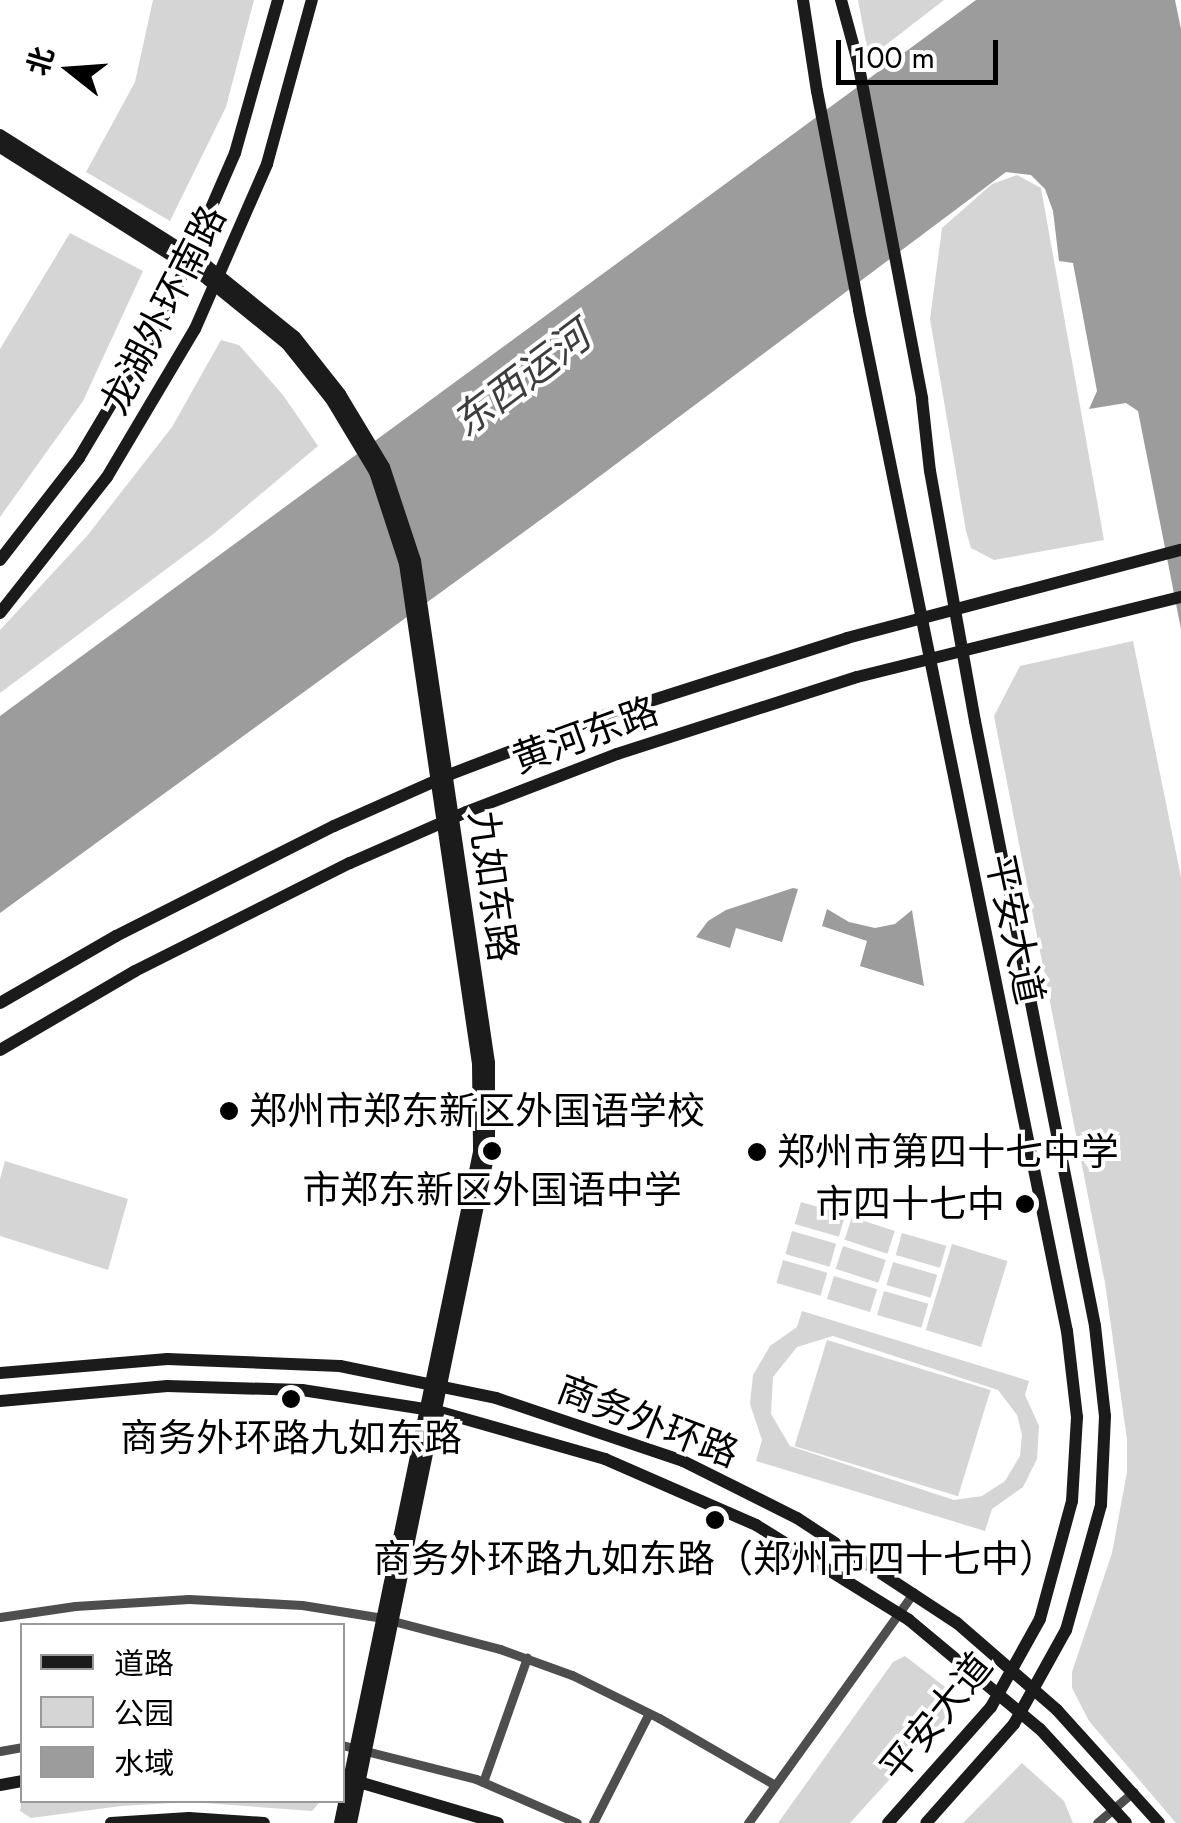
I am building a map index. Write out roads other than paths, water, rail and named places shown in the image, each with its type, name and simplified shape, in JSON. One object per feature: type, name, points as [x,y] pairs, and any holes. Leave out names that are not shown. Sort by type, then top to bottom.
[{"type":"main road","name":"龙湖外环南路","points":[[0,560],[100,426],[190,261],[235,153],[278,0]]},
{"type":"main road","name":"龙湖外环南路","points":[[0,612],[118,460],[176,363],[218,280],[266,164],[312,0]]},
{"type":"main road","name":"平安大道","points":[[803,0],[859,310],[1074,1385],[1076,1462],[1065,1539],[1040,1619],[999,1694],[888,1823]]},
{"type":"main road","name":"平安大道","points":[[841,0],[858,62],[963,653],[1095,1326],[1105,1416],[1101,1505],[1093,1546],[1066,1630],[1020,1714],[926,1823]]},
{"type":"main road","name":"九如东路","points":[[0,134],[218,280],[287,344],[353,425],[393,521],[422,632],[478,1064],[480,1119],[474,1186],[438,1384],[388,1619],[355,1747],[351,1823]]},
{"type":"main road","name":"九如东路","points":[[0,147],[190,261]]},
{"type":"main road","name":"黄河东路","points":[[0,1003],[248,868],[442,778],[662,696],[922,618],[1181,550]]},
{"type":"main road","name":"黄河东路","points":[[0,1050],[182,947],[448,820],[674,734],[814,689],[1181,598]]},
{"type":"main road","name":"商务外环路","points":[[0,1373],[152,1359],[340,1366],[438,1384],[575,1421],[683,1461],[797,1518],[914,1592],[1035,1692],[1134,1791],[1159,1823]]},
{"type":"main road","name":"商务外环路","points":[[0,1401],[124,1388],[239,1387],[337,1394],[432,1410],[538,1436],[673,1485],[784,1540],[898,1613],[999,1694],[1126,1823]]},
{"type":"main road","name":"九如东路","points":[[340,1823],[351,1780]]},
{"type":"main road","points":[[351,1780],[498,1823]]},
{"type":"main road","points":[[110,1823],[178,1818],[264,1823]]},
{"type":"street","points":[[748,1823],[914,1592]]},
{"type":"street","points":[[0,1617],[76,1606],[189,1599],[302,1605],[388,1619],[527,1658],[649,1712],[774,1786]]},
{"type":"street","points":[[483,1782],[527,1658]]},
{"type":"street","points":[[593,1823],[649,1712]]},
{"type":"street","points":[[355,1747],[483,1782],[577,1823]]},
{"type":"street","points":[[1097,1823],[1134,1791]]},
{"type":"water","name":"东西运河","points":[[976,0],[1175,0],[1181,29],[1181,629],[1138,411],[1126,403],[1089,409],[1097,391],[1073,263],[1059,261],[1053,211],[1045,189],[1031,175],[1006,172],[576,494],[0,913],[0,716]]},
{"type":"water","points":[[798,889],[782,942],[736,928],[730,948],[696,937],[708,921],[726,910]]},
{"type":"water","points":[[827,909],[849,922],[875,928],[895,924],[912,910],[924,986],[860,966],[867,941],[822,926]]},
{"type":"place","name":"郑州市郑东新区外国语学校","points":[[229,1111]]},
{"type":"place","name":"市郑东新区外国语中学","points":[[492,1151]]},
{"type":"place","name":"郑州市第四十七中学","points":[[757,1152]]},
{"type":"place","name":"市四十七中","points":[[1025,1204]]},
{"type":"place","name":"商务外环路九如东路","points":[[291,1399]]},
{"type":"place","name":"商务外环路九如东路（郑州市四十七中）","points":[[715,1520]]}]
